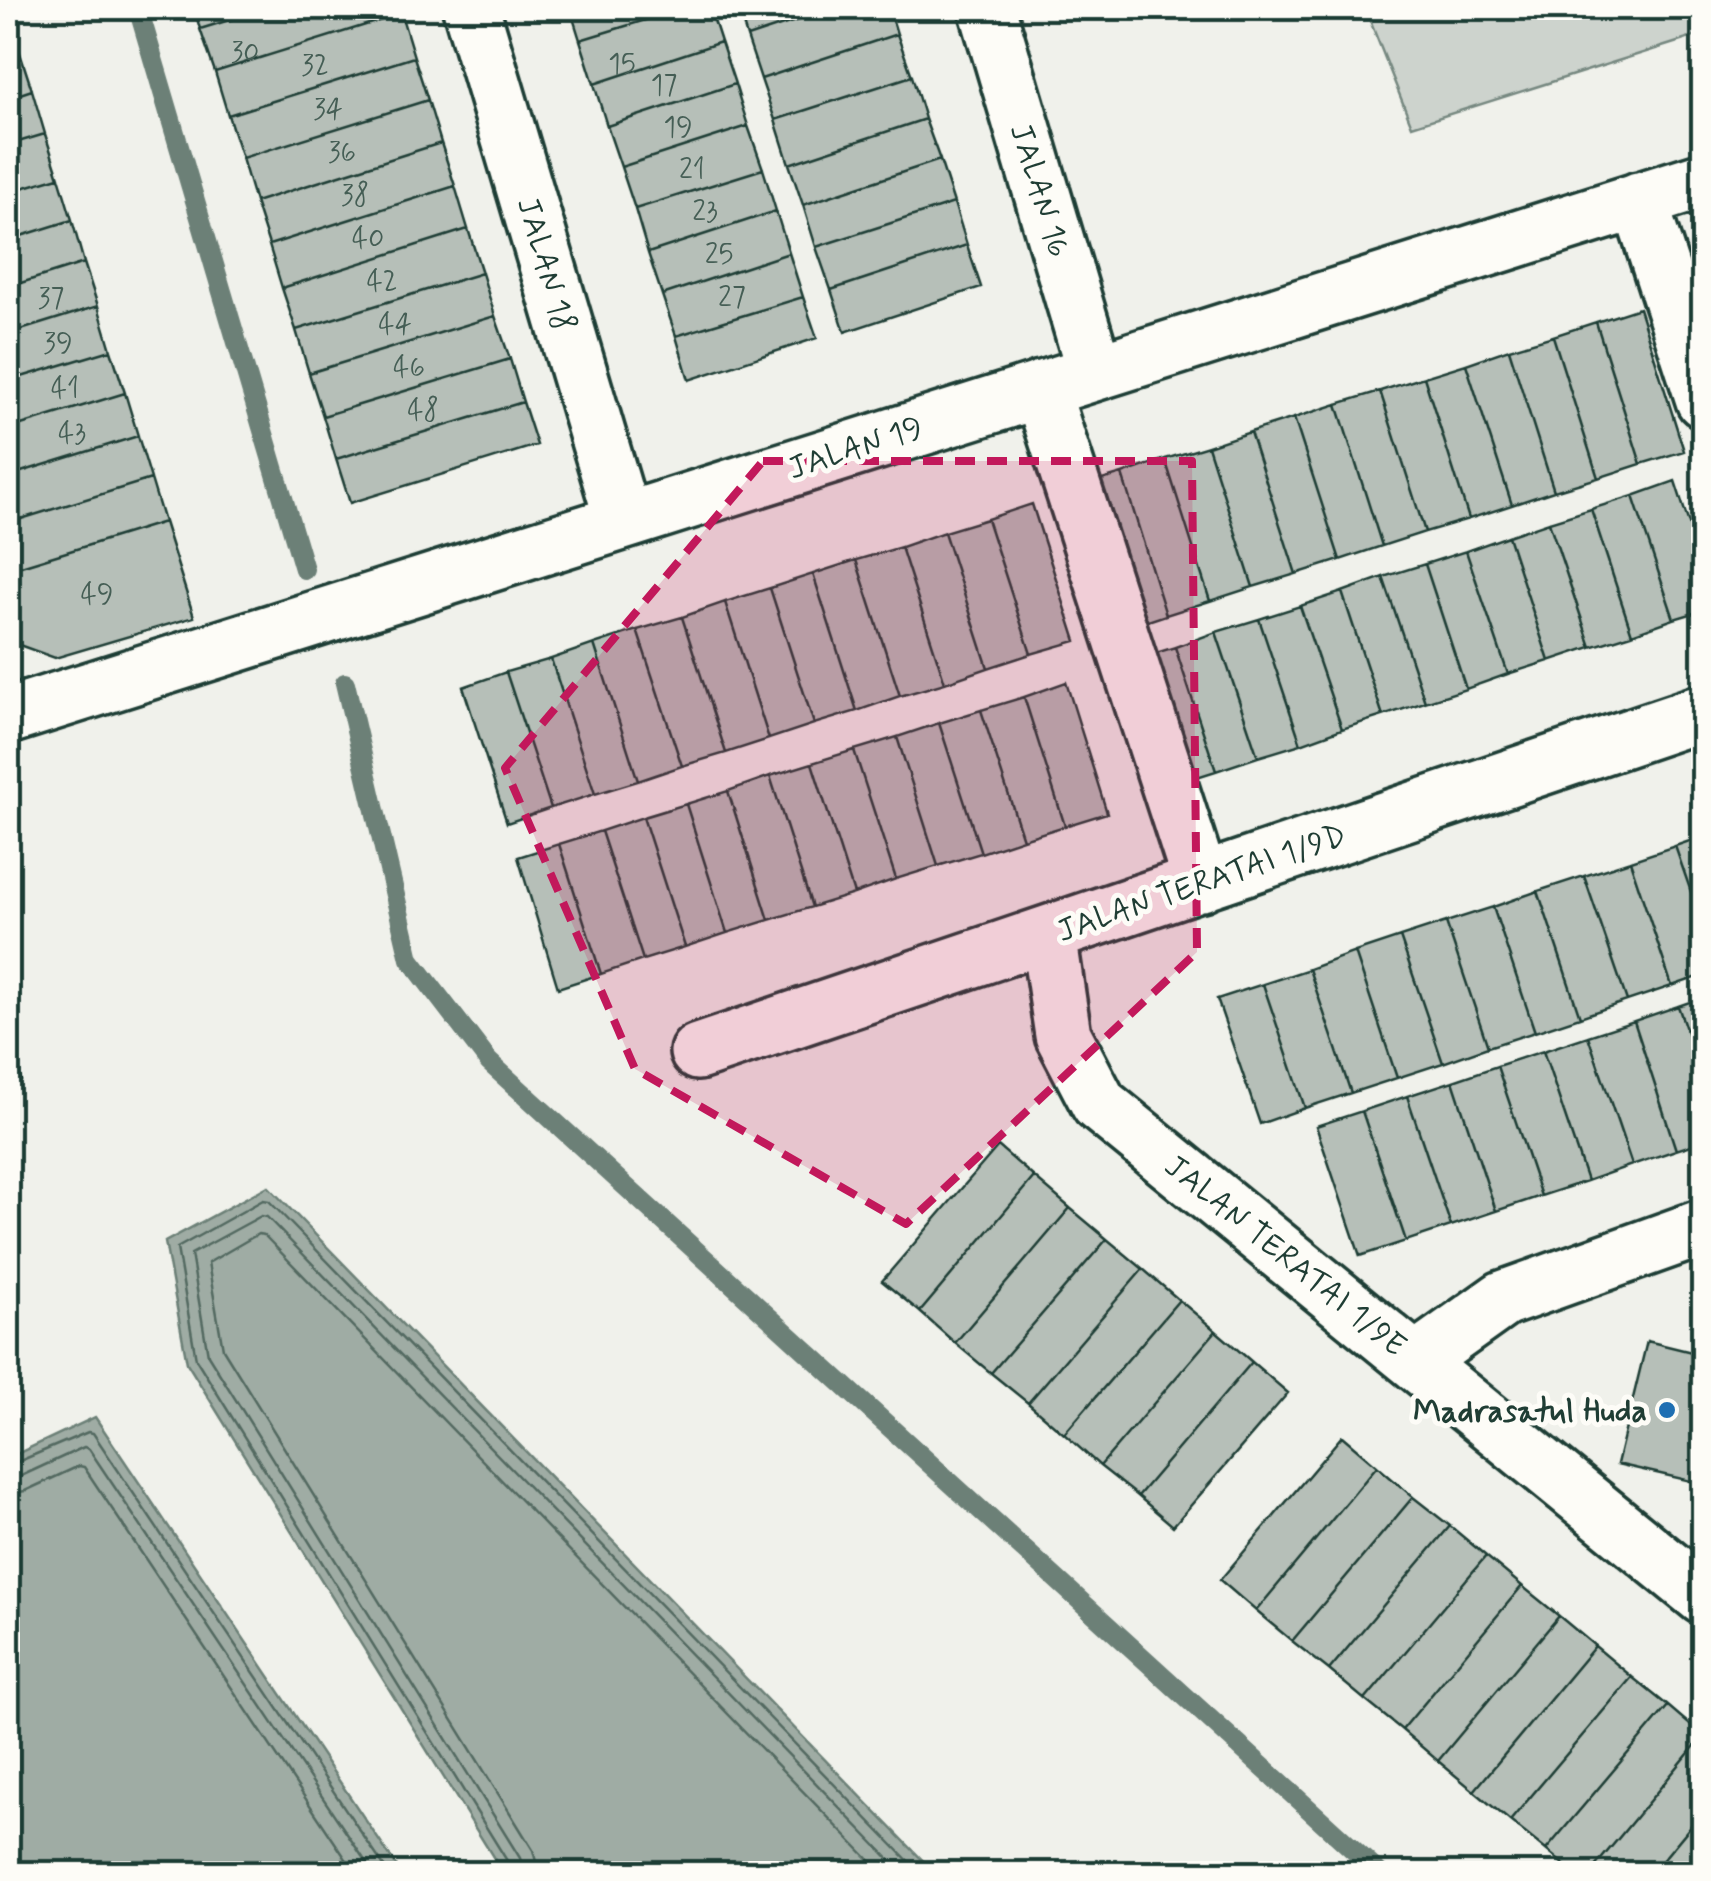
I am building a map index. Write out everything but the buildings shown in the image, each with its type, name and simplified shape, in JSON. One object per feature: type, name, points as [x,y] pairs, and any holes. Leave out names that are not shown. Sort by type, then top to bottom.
[{"type":"street","name":"JALAN 18","points":[[471,8],[623,521]]},
{"type":"street","name":"JALAN 16","points":[[987,8],[1096,372]]},
{"type":"street","name":"JALAN 19","points":[[8,716],[1704,180]]},
{"type":"street","points":[[1639,200],[1704,400]]},
{"type":"street","points":[[1041,389],[1201,883]]},
{"type":"street","name":"JALAN TERATAI 1/9D","points":[[698,1052],[1704,712]]},
{"type":"street","name":"JALAN TERATAI 1/9E","points":[[1048,934],[1063,1035],[1099,1104],[1704,1597]]},
{"type":"street","points":[[1416,1361],[1503,1299],[1704,1227]]},
{"type":"highlighted area","points":[[763,461],[1192,461],[1197,952],[906,1224],[635,1069],[505,768]]},
{"type":"shaded area","points":[[1365,8],[1703,8],[1703,34],[1412,126]]},
{"type":"water","points":[[268,1186],[935,1873],[503,1873],[187,1363],[165,1242]]},
{"type":"water","points":[[95,1417],[401,1873],[8,1873],[8,1458]]},
{"type":"waterway","points":[[138,8],[304,569]]},
{"type":"waterway","points":[[345,683],[410,959],[489,1062],[1380,1874]]},
{"type":"place","name":"Madrasatul Huda","points":[[1667,1410]]}]
